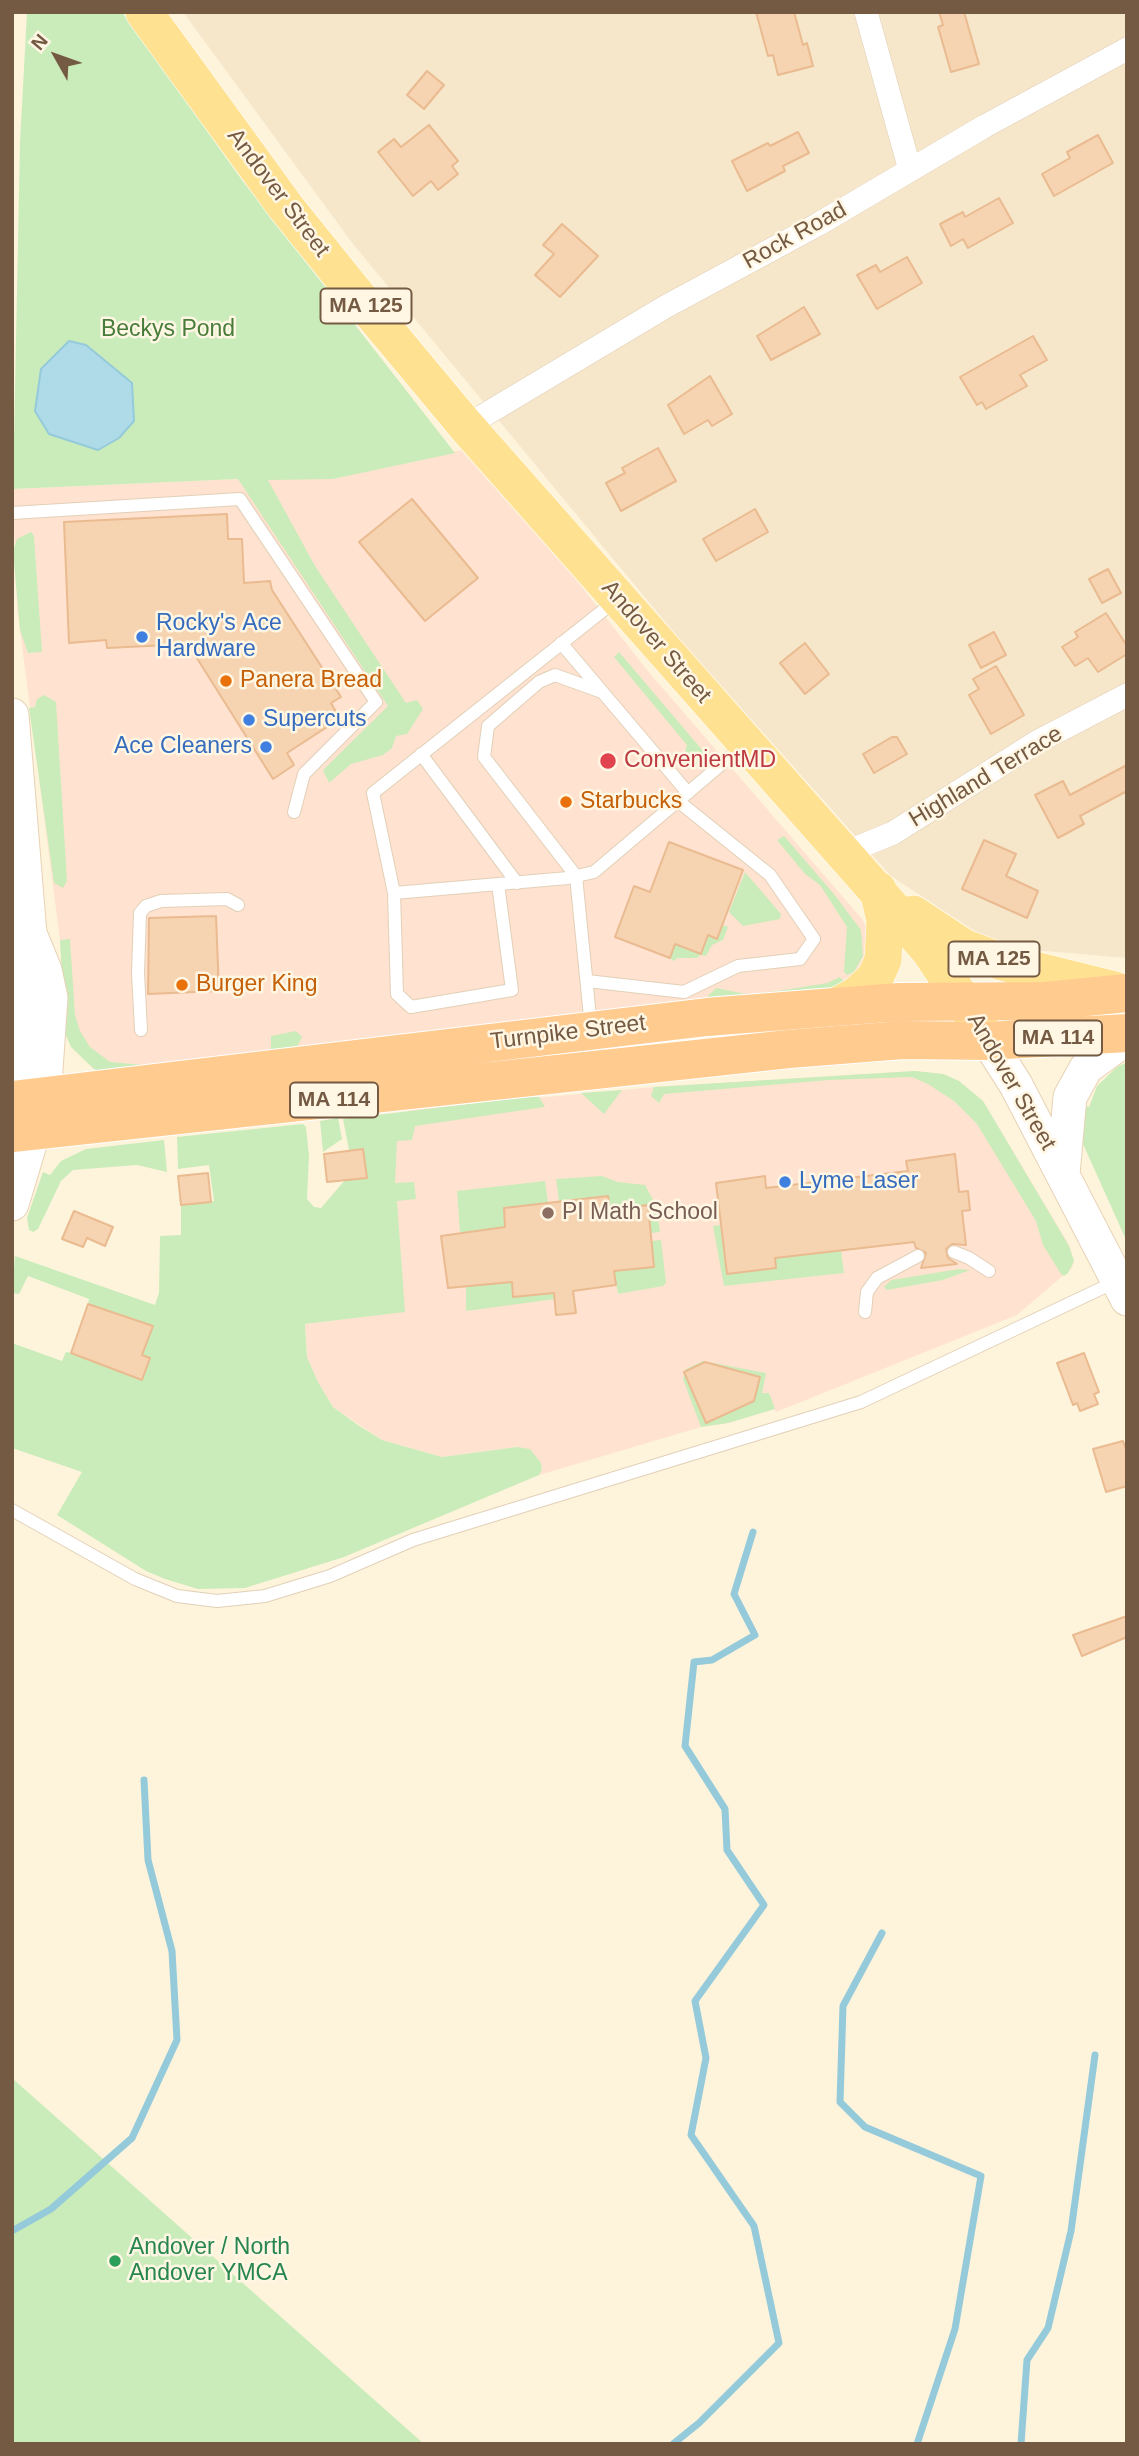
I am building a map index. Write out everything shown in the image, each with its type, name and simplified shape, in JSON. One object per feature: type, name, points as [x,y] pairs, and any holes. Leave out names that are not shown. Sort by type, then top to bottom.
[{"type":"highway","name":"Turnpike Street","points":[[23,1110],[592,1030],[899,1002],[1045,1001],[1126,993]]},
{"type":"highway","name":"Turnpike Street","points":[[23,1110],[903,1040],[988,1041],[1127,1036]]},
{"type":"main road","name":"Andover Street","points":[[144,12],[285,206],[466,426],[929,950],[966,1003],[1016,1085],[1123,1290]]},
{"type":"main road","points":[[12,715],[30,934],[45,970],[51,998],[23,1110],[12,1204]]},
{"type":"main road","points":[[835,1007],[857,995],[875,978],[883,960],[885,921],[878,890]]},
{"type":"main road","name":"MA 125","points":[[878,890],[963,947],[1020,967],[1126,993]]},
{"type":"main road","points":[[1063,1174],[1070,1097],[1086,1068],[1127,1036]]},
{"type":"street","points":[[866,12],[910,170]]},
{"type":"street","name":"Rock Road","points":[[466,426],[665,307],[817,225],[1127,48]]},
{"type":"street","name":"Highland Terrace","points":[[842,854],[893,833],[1037,742],[1127,695]]},
{"type":"lane","points":[[12,513],[240,499],[376,702],[304,774],[294,812]]},
{"type":"lane","points":[[498,884],[512,990],[411,1007],[397,994],[394,893],[373,793],[618,599]]},
{"type":"lane","points":[[561,643],[683,797],[769,875],[814,939],[800,959],[738,966],[684,992],[587,981]]},
{"type":"lane","points":[[592,1030],[576,876],[484,757],[488,726],[539,682],[555,675],[602,692]]},
{"type":"lane","points":[[394,893],[517,883],[594,872],[745,744]]},
{"type":"lane","points":[[421,754],[517,883]]},
{"type":"lane","points":[[141,1030],[138,962],[140,913],[146,906],[161,901],[227,899],[238,905]]},
{"type":"lane","points":[[954,1252],[969,1258],[989,1272]]},
{"type":"lane","points":[[865,1312],[867,1292],[877,1278],[918,1256]]},
{"type":"lane","points":[[12,1510],[135,1579],[177,1597],[217,1601],[265,1596],[330,1576],[414,1540],[861,1402],[1123,1290]]},
{"type":"shaded area","points":[[183,12],[1127,12],[1127,958],[999,947],[891,876],[676,635],[353,244]]},
{"type":"shaded area","points":[[461,450],[578,582],[647,670],[862,919],[868,930],[871,954],[848,986],[283,1054],[94,1069],[71,1047],[65,1033],[60,940],[17,607],[13,489],[238,479],[333,479]]},
{"type":"shaded area","points":[[915,1071],[943,1074],[959,1081],[983,1101],[1069,1245],[1074,1261],[1072,1268],[1017,1315],[776,1412],[774,1409],[728,1423],[701,1427],[539,1475],[542,1470],[517,1447],[442,1457],[382,1440],[333,1407],[318,1382],[307,1357],[305,1324],[394,1313],[384,1143],[409,1110],[654,1087]]},
{"type":"green space","name":"Beckys Pond","points":[[27,12],[122,12],[242,180],[455,453],[333,479],[268,480],[315,566],[406,703],[417,700],[423,709],[407,734],[396,736],[392,748],[383,755],[351,764],[329,783],[323,770],[388,706],[238,479],[13,489],[20,142]]},
{"type":"green space","points":[[31,532],[34,536],[42,652],[28,653],[20,630],[13,551],[17,539]]},
{"type":"green space","points":[[619,652],[704,752],[695,769],[680,769],[687,745],[614,657]]},
{"type":"green space","points":[[44,695],[56,702],[67,881],[63,888],[54,883],[29,708],[35,707],[37,699]]},
{"type":"green space","points":[[784,836],[861,930],[863,956],[854,972],[847,975],[844,972],[847,927],[820,885],[805,874],[777,840]]},
{"type":"green space","points":[[745,872],[781,914],[780,919],[743,926],[729,912]]},
{"type":"green space","points":[[722,925],[728,927],[723,940],[712,945],[706,956],[677,958],[674,961],[670,958],[675,944],[701,953],[708,935],[717,938]]},
{"type":"green space","points":[[70,939],[75,1015],[80,1031],[90,1047],[110,1062],[144,1065],[271,1050],[271,1036],[296,1031],[302,1037],[292,1052],[106,1074],[94,1069],[71,1047],[65,1033],[60,940]]},
{"type":"green space","points":[[840,977],[848,986],[833,991],[706,998],[716,988],[746,994],[827,983]]},
{"type":"green space","points":[[1127,1062],[1127,1242],[1083,1144],[1080,1124],[1083,1105],[1089,1107],[1097,1086],[1117,1067]]},
{"type":"green space","points":[[915,1071],[943,1074],[959,1081],[983,1101],[1069,1246],[1074,1261],[1064,1276],[1043,1245],[1036,1221],[977,1124],[954,1101],[912,1077],[829,1080],[664,1094],[659,1103],[651,1096],[654,1087]]},
{"type":"green space","points":[[622,1090],[604,1114],[581,1093]]},
{"type":"green space","points":[[539,1097],[545,1107],[415,1126],[412,1140],[397,1141],[395,1183],[414,1182],[416,1199],[397,1201],[405,1312],[305,1324],[307,1357],[318,1382],[333,1407],[358,1425],[382,1440],[442,1457],[517,1447],[530,1449],[541,1463],[542,1470],[539,1475],[344,1557],[245,1588],[198,1589],[165,1579],[146,1571],[57,1515],[82,1472],[12,1448],[12,1343],[62,1361],[66,1352],[71,1353],[142,1380],[150,1358],[142,1355],[147,1324],[88,1304],[89,1299],[28,1276],[19,1294],[12,1293],[15,1256],[155,1305],[159,1293],[160,1236],[181,1235],[181,1205],[214,1201],[209,1165],[178,1169],[177,1137],[303,1124],[306,1127],[309,1156],[307,1199],[314,1207],[321,1208],[345,1180],[367,1178],[363,1149],[349,1150],[343,1119]]},
{"type":"green space","points":[[338,1118],[342,1139],[323,1152],[320,1121]]},
{"type":"green space","points":[[164,1140],[167,1172],[137,1165],[73,1170],[61,1181],[38,1229],[33,1232],[29,1230],[27,1218],[43,1172],[50,1175],[61,1161],[86,1149]]},
{"type":"green space","points":[[602,1176],[618,1182],[645,1185],[656,1205],[660,1232],[651,1233],[648,1205],[610,1210],[608,1196],[559,1202],[556,1179]]},
{"type":"green space","points":[[545,1181],[548,1203],[504,1208],[505,1227],[460,1233],[457,1191]]},
{"type":"green space","points":[[720,1225],[727,1274],[775,1258],[841,1250],[844,1273],[724,1286],[713,1226]]},
{"type":"green space","points":[[661,1240],[666,1283],[663,1286],[618,1294],[614,1271],[654,1267],[652,1241]]},
{"type":"green space","points":[[959,1269],[970,1270],[943,1280],[887,1290],[884,1287],[891,1280]]},
{"type":"green space","points":[[512,1282],[514,1297],[554,1293],[555,1299],[466,1311],[466,1286]]},
{"type":"green space","points":[[703,1361],[766,1373],[762,1393],[769,1393],[775,1409],[728,1423],[701,1427],[683,1379],[685,1372]],"holes":[[[685,1372],[760,1377],[754,1401],[705,1422]]]},
{"type":"green space","name":"Andover / North Andover YMCA","points":[[12,2078],[424,2444],[12,2444]]},
{"type":"water","points":[[69,341],[86,345],[132,383],[134,421],[119,438],[98,450],[49,434],[35,411],[41,369]]},
{"type":"building","points":[[756,12],[794,12],[803,45],[807,43],[813,66],[778,75],[773,55],[768,56]]},
{"type":"building","points":[[939,12],[964,12],[979,64],[951,72],[938,27],[943,25]]},
{"type":"building","points":[[427,71],[444,85],[424,109],[407,95]]},
{"type":"building","points":[[429,125],[458,161],[452,166],[458,174],[438,190],[431,181],[413,196],[378,152],[394,139],[401,147]]},
{"type":"building","points":[[798,132],[809,153],[783,166],[785,171],[747,191],[732,161]]},
{"type":"building","points":[[1098,135],[1113,163],[1054,196],[1042,174],[1070,158],[1067,152]]},
{"type":"building","points":[[999,198],[1013,223],[968,248],[963,239],[951,246],[940,224],[963,212],[965,217]]},
{"type":"building","points":[[562,224],[598,256],[560,297],[535,275],[554,254],[543,245]]},
{"type":"building","points":[[907,257],[922,283],[877,309],[857,275],[876,265],[880,272]]},
{"type":"building","points":[[804,307],[820,334],[771,360],[757,336]]},
{"type":"building","points":[[1033,336],[1047,360],[1020,375],[1027,386],[986,409],[982,402],[977,405],[960,377]]},
{"type":"building","points":[[710,376],[732,414],[712,426],[708,420],[684,434],[668,405]]},
{"type":"building","points":[[658,448],[676,481],[621,511],[606,483],[625,473],[622,468]]},
{"type":"building","points":[[412,499],[478,578],[425,621],[359,542]]},
{"type":"building","points":[[755,509],[768,532],[716,561],[703,539]]},
{"type":"building","points":[[227,514],[228,539],[242,539],[244,583],[270,581],[272,590],[341,697],[331,703],[336,712],[323,720],[327,727],[287,753],[294,765],[273,779],[188,644],[107,648],[106,640],[69,643],[64,522]]},
{"type":"building","points":[[1108,569],[1121,593],[1102,603],[1089,579]]},
{"type":"building","points":[[1106,613],[1127,646],[1127,654],[1098,672],[1088,658],[1075,666],[1062,647],[1078,637],[1075,632]]},
{"type":"building","points":[[994,632],[1006,655],[981,668],[969,645]]},
{"type":"building","points":[[805,643],[829,674],[805,694],[780,663]]},
{"type":"building","points":[[996,666],[1024,715],[991,734],[969,695],[979,689],[973,679]]},
{"type":"building","points":[[892,737],[897,737],[907,754],[874,773],[863,754]]},
{"type":"building","points":[[1127,765],[1127,791],[1080,816],[1084,824],[1058,838],[1035,795],[1063,781],[1070,795]]},
{"type":"building","points":[[984,840],[1016,854],[1006,876],[1038,891],[1027,918],[962,889]]},
{"type":"building","points":[[669,842],[743,870],[717,939],[708,935],[701,954],[675,944],[670,958],[615,937],[634,886],[650,892]]},
{"type":"building","points":[[216,916],[219,991],[148,994],[149,918]]},
{"type":"building","points":[[363,1149],[367,1178],[327,1182],[324,1154]]},
{"type":"building","points":[[955,1154],[959,1192],[968,1191],[970,1210],[962,1211],[966,1245],[952,1244],[946,1249],[948,1258],[957,1264],[921,1268],[926,1253],[916,1248],[914,1242],[775,1258],[776,1268],[727,1274],[716,1183],[765,1176],[766,1188],[908,1171],[906,1161]]},
{"type":"building","points":[[208,1173],[211,1202],[181,1205],[178,1176]]},
{"type":"building","points":[[608,1196],[610,1210],[648,1205],[654,1267],[614,1271],[616,1285],[573,1291],[576,1313],[556,1315],[554,1293],[513,1297],[512,1282],[448,1288],[441,1236],[505,1227],[504,1208]]},
{"type":"building","points":[[74,1211],[113,1227],[105,1246],[87,1238],[83,1247],[62,1239]]},
{"type":"building","points":[[88,1304],[153,1326],[142,1355],[150,1358],[142,1380],[71,1353]]},
{"type":"building","points":[[1084,1353],[1099,1392],[1094,1394],[1098,1404],[1080,1411],[1077,1403],[1073,1405],[1057,1363]]},
{"type":"building","points":[[705,1362],[760,1377],[754,1401],[706,1423],[684,1372]]},
{"type":"building","points":[[1123,1441],[1127,1452],[1127,1486],[1106,1492],[1093,1449]]},
{"type":"building","points":[[1127,1616],[1127,1637],[1082,1656],[1073,1635]]},
{"type":"waterway","points":[[673,2444],[699,2423],[779,2343],[754,2226],[691,2135],[706,2058],[695,2001],[764,1905],[727,1850],[725,1809],[685,1746],[694,1662],[712,1660],[755,1635],[734,1594],[753,1532]]},
{"type":"waterway","points":[[12,2231],[51,2209],[132,2138],[177,2040],[172,1951],[148,1860],[144,1780]]},
{"type":"waterway","points":[[882,1933],[843,2006],[840,2102],[865,2127],[981,2176],[955,2329],[917,2444]]},
{"type":"waterway","points":[[1021,2444],[1027,2360],[1048,2328],[1071,2231],[1095,2055]]},
{"type":"place","name":"Rocky's Ace Hardware","points":[[142,637]]},
{"type":"place","name":"Panera Bread","points":[[226,681]]},
{"type":"place","name":"Supercuts","points":[[249,720]]},
{"type":"place","name":"Ace Cleaners","points":[[266,747]]},
{"type":"place","name":"ConvenientMD","points":[[608,761]]},
{"type":"place","name":"Starbucks","points":[[566,802]]},
{"type":"place","name":"Burger King","points":[[182,985]]},
{"type":"place","name":"Lyme Laser","points":[[785,1182]]},
{"type":"place","name":"PI Math School","points":[[548,1213]]},
{"type":"place","name":"Andover / North Andover YMCA","points":[[115,2261]]}]
